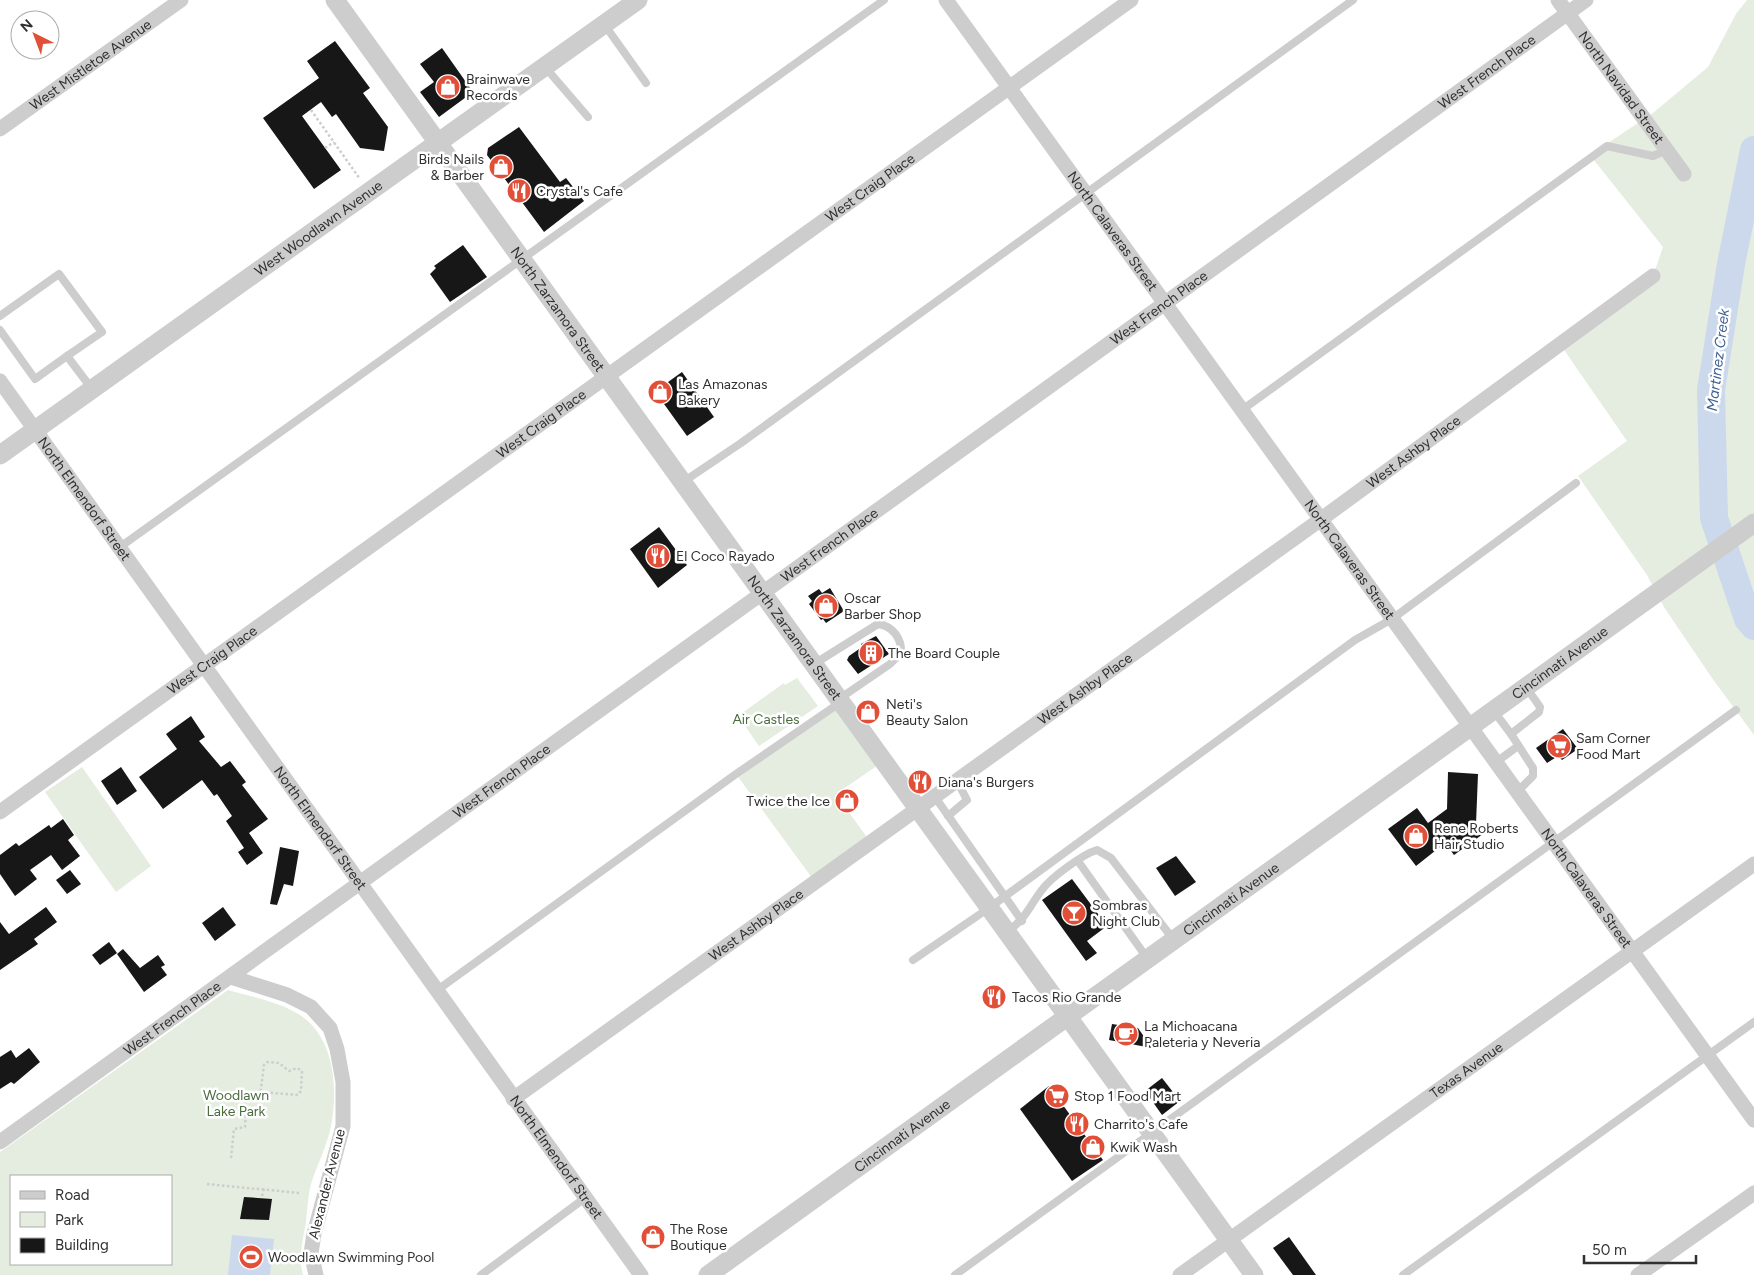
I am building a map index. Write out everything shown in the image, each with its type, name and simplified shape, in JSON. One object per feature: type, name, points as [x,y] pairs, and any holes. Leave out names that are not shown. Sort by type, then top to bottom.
[{"type":"street","name":"West Mistletoe Avenue","points":[[0,129],[180,0]]},
{"type":"street","name":"North Zarzamora Street","points":[[335,0],[1254,1275]]},
{"type":"street","name":"West Woodlawn Avenue","points":[[0,455],[436,142],[638,0]]},
{"type":"street","name":"North Calaveras Street","points":[[946,0],[1754,1120]]},
{"type":"street","name":"West Craig Place","points":[[0,812],[1132,0]]},
{"type":"street","name":"North Navidad Street","points":[[1558,0],[1684,174]]},
{"type":"street","name":"West French Place","points":[[0,1142],[147,1034],[231,977],[762,592],[1586,0]]},
{"type":"street","name":"West Ashby Place","points":[[513,1099],[1320,520],[1653,276]]},
{"type":"street","name":"North Elmendorf Street","points":[[0,381],[206,665],[513,1099],[641,1275]]},
{"type":"street","name":"Cincinnati Avenue","points":[[708,1275],[1067,1015],[1754,523]]},
{"type":"street","name":"Texas Avenue","points":[[1180,1275],[1754,864]]},
{"type":"street","name":"Alexander Avenue","points":[[231,977],[287,994],[310,1007],[330,1028],[337,1049],[343,1082],[342,1126],[314,1234],[311,1253],[316,1275]]},
{"type":"street","points":[[1638,1275],[1754,1193]]},
{"type":"lane","points":[[120,547],[521,258],[884,0]]},
{"type":"lane","points":[[682,482],[749,437],[1353,0]]},
{"type":"lane","points":[[604,24],[646,83]]},
{"type":"lane","points":[[544,66],[588,117]]},
{"type":"lane","points":[[1242,410],[1607,146],[1653,156],[1667,150]]},
{"type":"lane","points":[[0,316],[59,274],[102,332],[35,379],[0,330]]},
{"type":"lane","points":[[67,356],[92,389]]},
{"type":"lane","points":[[913,960],[1006,896],[1355,640],[1392,620],[1576,483]]},
{"type":"lane","points":[[436,991],[890,664],[901,653],[902,643],[886,625],[878,624],[814,664]]},
{"type":"lane","points":[[1511,734],[1540,712],[1540,707],[1526,687]]},
{"type":"lane","points":[[1494,710],[1533,768],[1534,776],[1517,792]]},
{"type":"lane","points":[[955,1275],[1736,710]]},
{"type":"lane","points":[[1495,762],[1518,746]]},
{"type":"lane","points":[[948,816],[967,800],[957,781]]},
{"type":"lane","points":[[935,797],[1022,921]]},
{"type":"lane","points":[[1007,932],[1022,921],[1042,890],[1078,860],[1097,850],[1112,858],[1173,939]]},
{"type":"lane","points":[[1078,860],[1147,958]]},
{"type":"lane","points":[[1403,1275],[1754,1022]]},
{"type":"lane","points":[[480,1275],[585,1198]]},
{"type":"path","points":[[311,110],[368,191]]},
{"type":"path","points":[[325,148],[334,142]]},
{"type":"path","points":[[215,1092],[260,1096],[264,1065],[268,1062],[279,1063],[289,1071],[297,1068],[302,1071],[301,1091],[298,1095],[261,1092]]},
{"type":"path","points":[[231,1158],[234,1129],[245,1127],[246,1094]]},
{"type":"path","points":[[207,1184],[264,1188],[299,1193]]},
{"type":"path","points":[[262,1196],[264,1188]]},
{"type":"green space","points":[[1747,0],[1754,0],[1754,735],[1712,678],[1664,607],[1647,575],[1578,476],[1627,441],[1560,344],[1653,276],[1663,247],[1590,155],[1653,113],[1708,67],[1736,14]]},
{"type":"green space","name":"Air Castles","points":[[797,678],[818,706],[759,746],[738,716],[784,683],[785,685]]},
{"type":"green space","points":[[841,702],[884,761],[836,794],[871,843],[815,882],[736,774]]},
{"type":"green space","points":[[82,767],[151,866],[116,892],[45,792]]},
{"type":"green space","name":"Woodlawn Lake Park","points":[[228,990],[286,1007],[303,1017],[314,1027],[322,1039],[332,1067],[334,1097],[331,1126],[310,1189],[302,1248],[301,1262],[303,1275],[0,1275],[0,1152]]},
{"type":"water","name":"Woodlawn Swimming Pool","points":[[232,1235],[274,1239],[270,1275],[228,1275]]},
{"type":"building","points":[[335,41],[370,88],[363,93],[388,127],[384,151],[360,148],[336,114],[332,117],[321,102],[302,116],[341,170],[314,189],[263,118],[319,78],[307,61]]},
{"type":"building","name":"Brainwave Records","points":[[442,48],[473,92],[439,117],[420,92],[434,82],[420,64]]},
{"type":"building","points":[[519,127],[560,182],[566,178],[584,201],[544,232],[487,155],[488,148]]},
{"type":"building","points":[[463,245],[487,277],[450,302],[430,274],[436,268],[434,266]]},
{"type":"building","points":[[682,372],[714,417],[687,436],[659,397],[661,387]]},
{"type":"building","name":"El Coco Rayado","points":[[659,527],[687,565],[658,588],[630,549]]},
{"type":"building","name":"Oscar Barber Shop","points":[[830,588],[844,611],[826,623],[823,619],[821,620],[809,604],[812,601],[808,596],[819,589],[822,593]]},
{"type":"building","name":"The Board Couple","points":[[876,636],[889,654],[858,674],[847,660],[849,656],[862,647],[861,644]]},
{"type":"building","points":[[191,716],[205,737],[199,741],[221,767],[230,761],[246,782],[242,785],[268,819],[249,833],[263,853],[247,865],[238,852],[244,848],[226,821],[232,816],[217,794],[214,796],[202,780],[163,809],[139,777],[177,749],[166,734]]},
{"type":"building","name":"Sam Corner Food Mart","points":[[1563,729],[1578,749],[1562,760],[1558,756],[1547,763],[1536,748]]},
{"type":"building","points":[[121,767],[137,791],[117,805],[101,781]]},
{"type":"building","points":[[1448,772],[1478,774],[1476,824],[1483,834],[1454,855],[1445,843],[1416,866],[1388,829],[1417,808],[1428,823],[1447,809]]},
{"type":"building","points":[[63,819],[74,835],[68,840],[80,856],[62,870],[51,855],[30,870],[37,879],[15,896],[0,874],[0,855],[16,843],[19,846],[49,825],[51,828]]},
{"type":"building","points":[[280,847],[299,851],[293,886],[284,884],[277,905],[270,904]]},
{"type":"building","points":[[1176,856],[1196,882],[1175,896],[1156,868]]},
{"type":"building","points":[[70,870],[81,884],[67,894],[56,880]]},
{"type":"building","name":"Sombras Night Club","points":[[1072,879],[1107,926],[1087,941],[1097,953],[1086,961],[1042,900]]},
{"type":"building","points":[[46,907],[57,922],[34,939],[38,944],[0,970],[0,922],[9,934]]},
{"type":"building","points":[[223,907],[236,925],[215,941],[202,923]]},
{"type":"building","points":[[109,942],[117,953],[100,965],[92,955]]},
{"type":"building","points":[[123,949],[140,968],[158,955],[165,965],[161,967],[167,975],[144,992],[117,954]]},
{"type":"building","name":"La Michoacana Paleteria y Neveria","points":[[1112,1024],[1138,1028],[1152,1048],[1109,1040]]},
{"type":"building","points":[[29,1048],[40,1062],[14,1084],[11,1082],[0,1089],[0,1057],[11,1050],[16,1058]]},
{"type":"building","points":[[1162,1078],[1180,1101],[1162,1115],[1145,1091]]},
{"type":"building","points":[[1049,1086],[1103,1160],[1072,1181],[1020,1109]]},
{"type":"building","points":[[244,1197],[272,1199],[269,1220],[240,1219]]},
{"type":"building","points":[[1289,1237],[1316,1275],[1293,1275],[1273,1248]]},
{"type":"waterway","name":"Martinez Creek","points":[[1754,150],[1731,264],[1711,390],[1714,518],[1748,619],[1754,626]]},
{"type":"place","name":"Brainwave Records","points":[[448,87]]},
{"type":"place","name":"Birds Nails & Barber","points":[[501,167]]},
{"type":"place","name":"Crystal's Cafe","points":[[519,191]]},
{"type":"place","name":"Las Amazonas Bakery","points":[[660,392]]},
{"type":"place","name":"El Coco Rayado","points":[[658,556]]},
{"type":"place","name":"Oscar Barber Shop","points":[[826,606]]},
{"type":"place","name":"The Board Couple","points":[[871,653]]},
{"type":"place","name":"Neti's Beauty Salon","points":[[868,712]]},
{"type":"place","name":"Sam Corner Food Mart","points":[[1559,746]]},
{"type":"place","name":"Diana's Burgers","points":[[920,782]]},
{"type":"place","name":"Twice the Ice","points":[[847,801]]},
{"type":"place","name":"Rene Roberts Hair Studio","points":[[1416,836]]},
{"type":"place","name":"Sombras Night Club","points":[[1074,913]]},
{"type":"place","name":"Tacos Rio Grande","points":[[994,997]]},
{"type":"place","name":"La Michoacana Paleteria y Neveria","points":[[1126,1034]]},
{"type":"place","name":"Stop 1 Food Mart","points":[[1057,1096]]},
{"type":"place","name":"Charrito's Cafe","points":[[1077,1124]]},
{"type":"place","name":"Kwik Wash","points":[[1093,1147]]},
{"type":"place","name":"The Rose Boutique","points":[[653,1237]]},
{"type":"place","name":"Woodlawn Swimming Pool","points":[[251,1257]]}]
